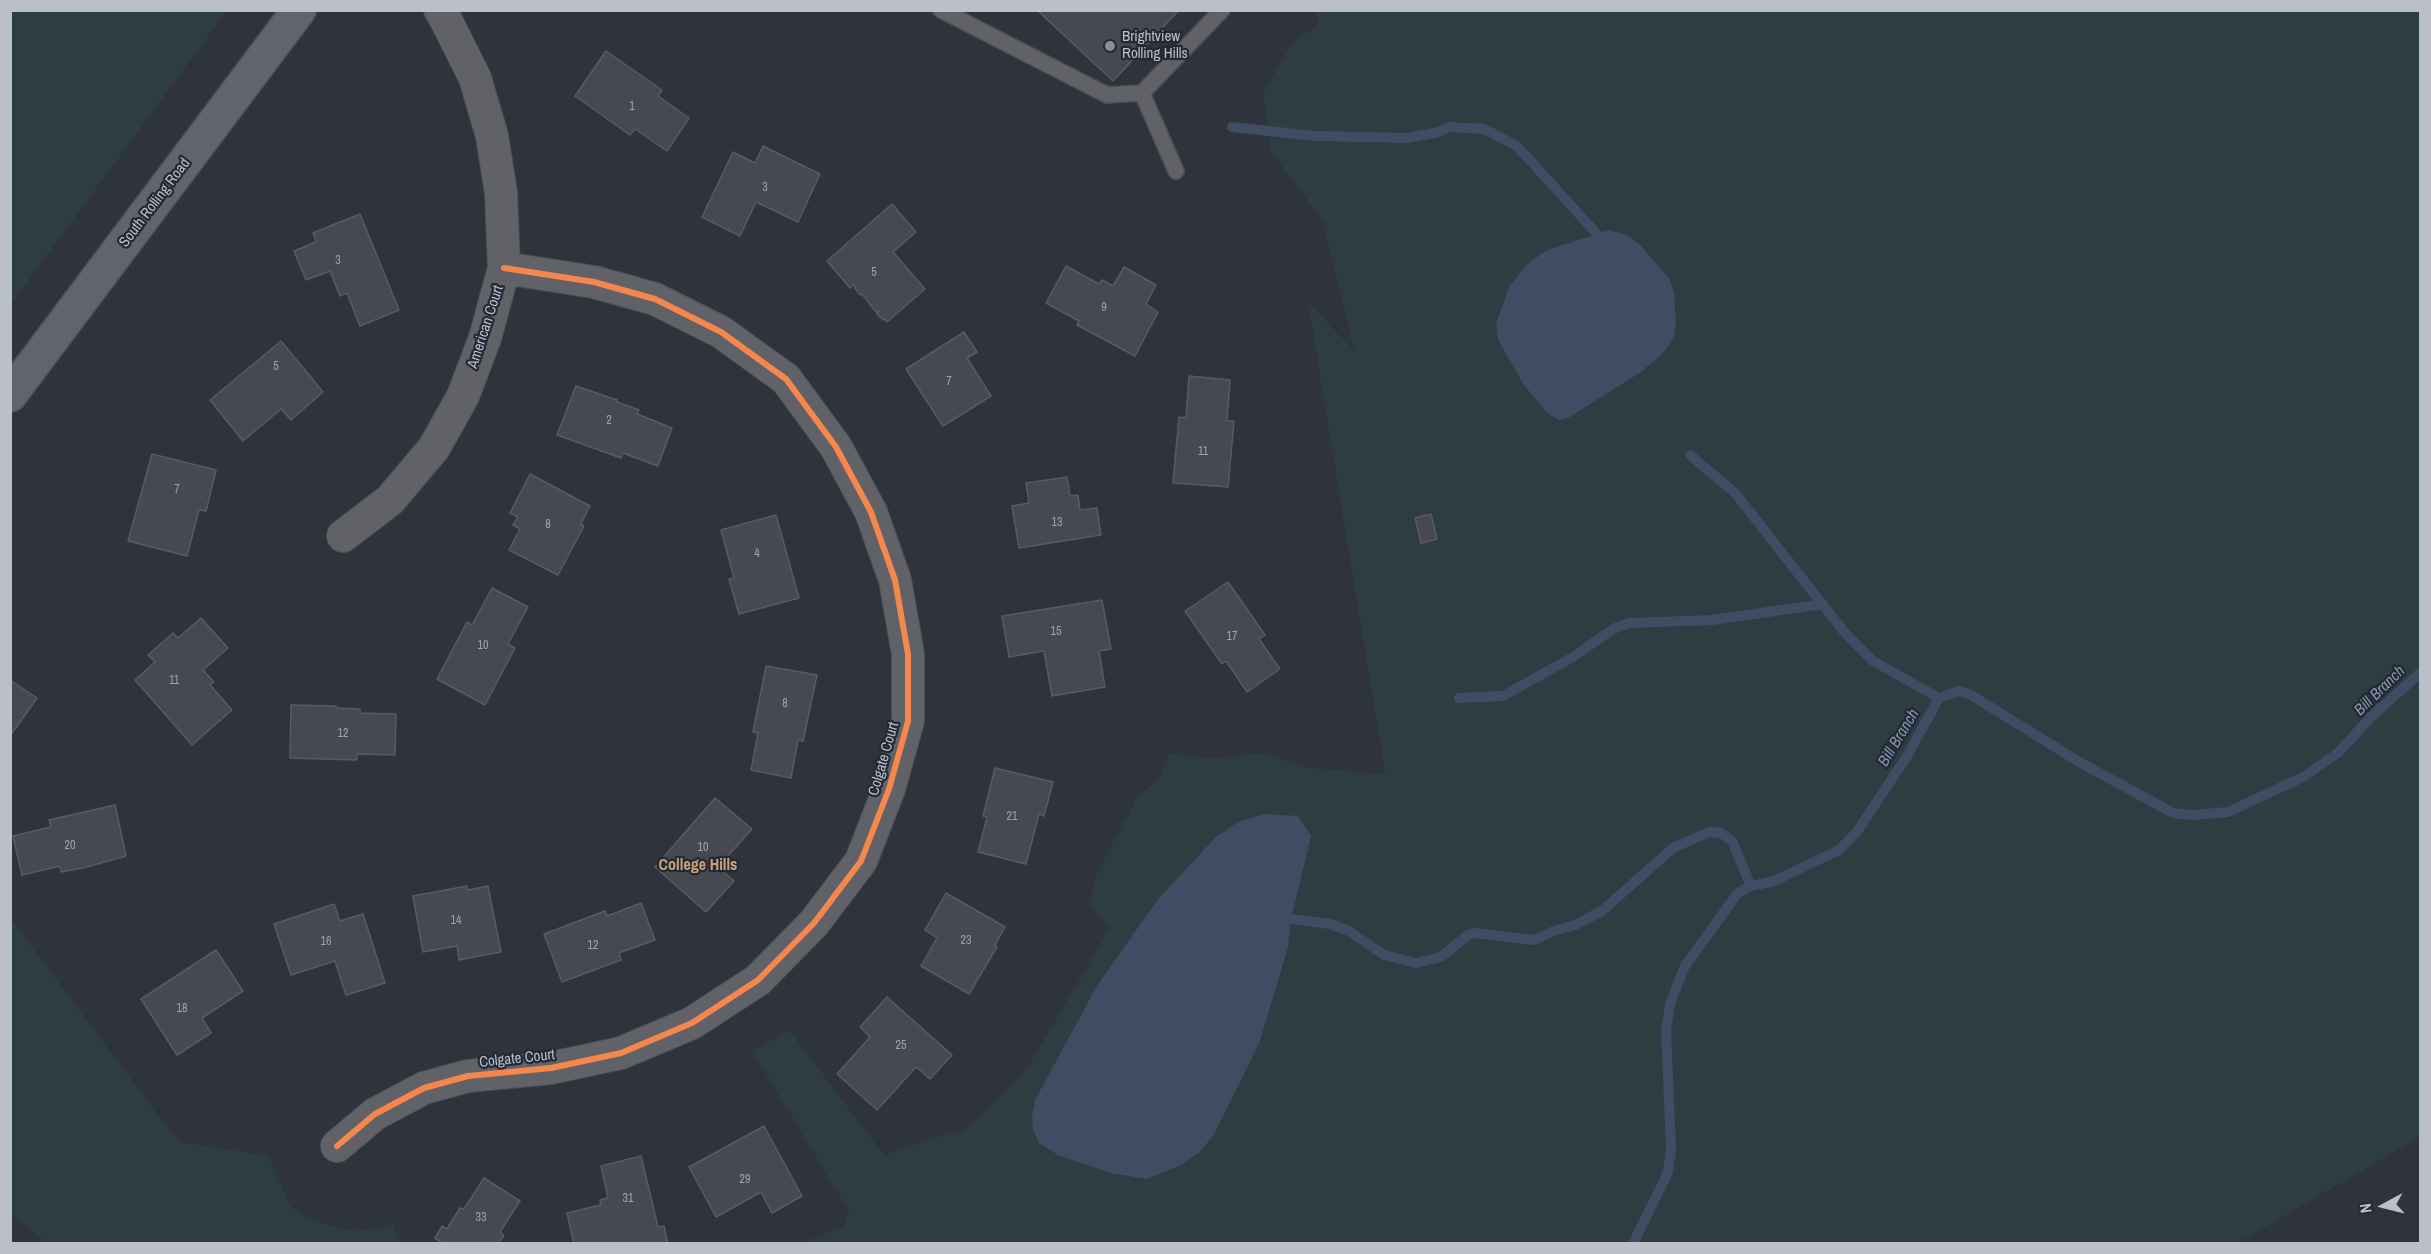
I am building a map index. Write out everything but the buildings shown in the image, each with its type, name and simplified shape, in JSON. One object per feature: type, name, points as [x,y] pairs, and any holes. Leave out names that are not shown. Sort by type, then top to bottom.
[{"type":"main road","name":"South Rolling Road","points":[[10,395],[299,10]]},
{"type":"street","name":"American Court","points":[[343,536],[390,500],[434,448],[463,396],[482,348],[504,268],[501,193],[492,136],[475,78],[440,10]]},
{"type":"street","name":"Colgate Court","points":[[337,1146],[375,1114],[424,1088],[468,1076],[551,1068],[621,1053],[693,1023],[758,980],[814,923],[861,861],[889,789],[908,721],[908,654],[895,580],[871,512],[836,447],[786,379],[721,332],[656,299],[594,282],[504,268]]},
{"type":"lane","points":[[940,10],[1107,95],[1142,93],[1222,10]]},
{"type":"lane","points":[[1142,93],[1176,171]]},
{"type":"shaded area","points":[[10,11],[227,11],[11,304],[10,304]]},
{"type":"shaded area","points":[[1317,11],[2420,11],[2420,1137],[2238,1243],[801,1243],[842,1227],[849,1212],[752,1051],[789,1030],[885,1156],[948,1134],[960,1135],[1026,1070],[1109,929],[1109,926],[1090,907],[1094,878],[1138,796],[1159,779],[1168,754],[1213,758],[1265,753],[1302,767],[1380,774],[1385,772],[1308,303],[1354,350],[1323,221],[1271,152],[1263,94],[1293,41],[1317,27]],"holes":[[[1609,230],[1627,235],[1641,246],[1669,278],[1674,292],[1676,325],[1547,413],[1524,385],[1498,340],[1527,264],[1547,250]]]},
{"type":"shaded area","points":[[10,917],[167,1127],[182,1142],[269,1156],[290,1206],[317,1222],[355,1231],[393,1226],[400,1243],[46,1243],[11,1213]]},
{"type":"water","points":[[1609,230],[1627,235],[1641,246],[1669,278],[1674,292],[1676,325],[1674,337],[1665,351],[1641,372],[1568,418],[1559,420],[1547,413],[1524,385],[1498,340],[1496,324],[1509,287],[1527,264],[1547,250]]},
{"type":"water","points":[[1264,814],[1298,816],[1311,836],[1291,919],[1288,947],[1260,1041],[1214,1134],[1200,1152],[1181,1165],[1147,1179],[1111,1173],[1058,1155],[1039,1143],[1033,1130],[1032,1116],[1035,1100],[1098,984],[1159,898],[1216,837],[1238,822]]},
{"type":"waterway","points":[[1232,127],[1314,136],[1407,138],[1439,132],[1449,127],[1484,129],[1517,146],[1596,233]]},
{"type":"waterway","points":[[1690,455],[1735,493],[1845,633],[1873,661],[1939,698]]},
{"type":"waterway","points":[[1459,698],[1503,696],[1573,657],[1613,629],[1629,623],[1712,620],[1823,604]]},
{"type":"waterway","name":"Bill Branch","points":[[1633,1244],[1668,1172],[1671,1150],[1666,1029],[1671,1001],[1685,966],[1738,893],[1751,886],[1774,881],[1839,850],[1856,833],[1907,756],[1939,698],[1959,691],[1971,695],[2081,763],[2173,813],[2193,815],[2228,812],[2303,777],[2338,753],[2371,717],[2420,673]]},
{"type":"waterway","points":[[1291,919],[1330,924],[1349,931],[1384,955],[1416,963],[1441,957],[1468,935],[1475,933],[1534,940],[1575,925],[1602,911],[1673,848],[1709,832],[1721,833],[1732,841],[1751,886]]},
{"type":"cycle path","points":[[337,1146],[375,1114],[424,1088],[468,1076],[551,1068],[621,1053],[692,1023],[758,980],[814,923],[861,861],[889,789],[908,721],[908,654],[895,580],[871,512],[836,447],[786,379],[721,332],[655,299],[594,282],[504,268]]},
{"type":"place","name":"Brightview Rolling Hills","points":[[1110,46]]},
{"type":"district","name":"College Hills","points":[[698,866]]}]
